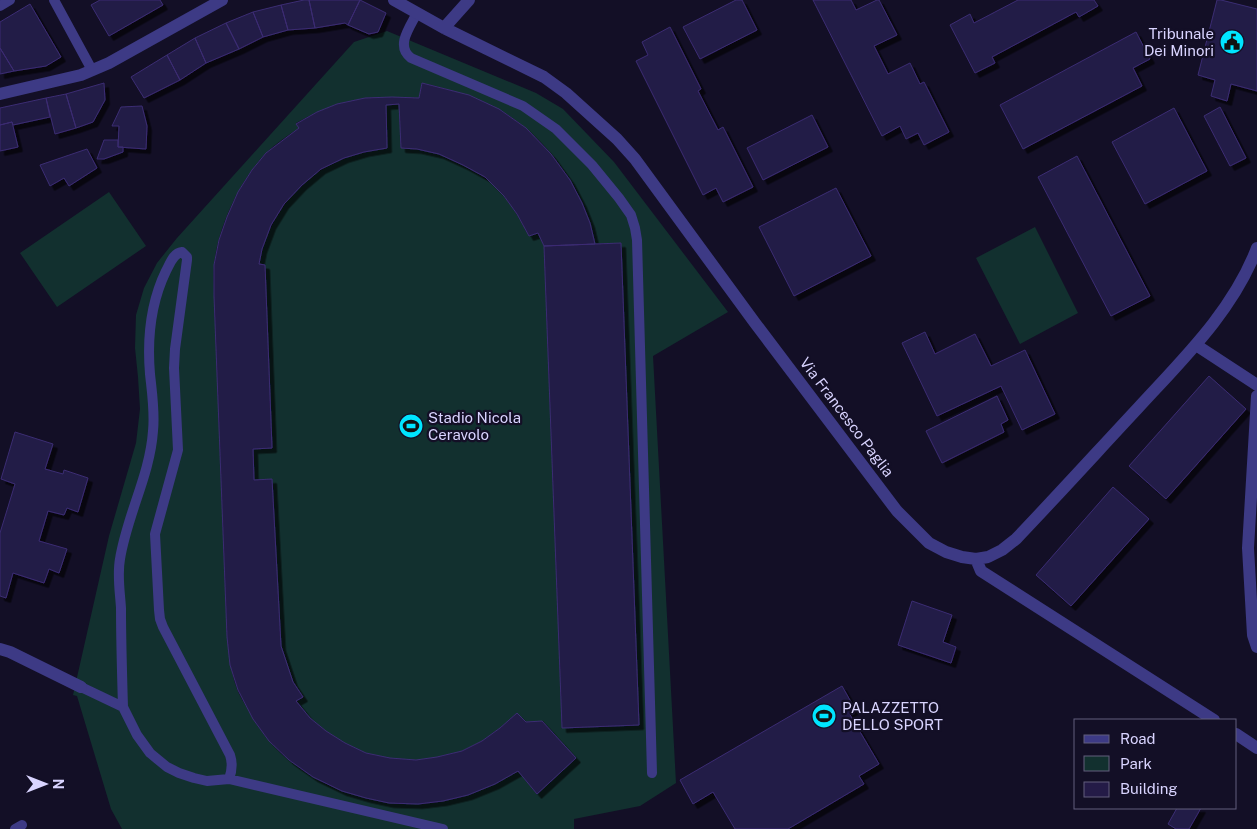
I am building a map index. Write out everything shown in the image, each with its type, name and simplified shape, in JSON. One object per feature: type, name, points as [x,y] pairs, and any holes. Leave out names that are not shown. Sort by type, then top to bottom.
[{"type":"street","points":[[0,94],[81,75],[109,63],[222,0]]},
{"type":"street","name":"Via Francesco Paglia","points":[[394,0],[444,28],[544,77],[566,92],[618,139],[754,323],[897,511],[930,543],[946,552],[976,559]]},
{"type":"street","points":[[444,28],[469,0]]},
{"type":"street","points":[[1212,719],[981,571],[976,559],[1002,550],[1016,539],[1196,345],[1235,293],[1250,266],[1257,248]]},
{"type":"street","points":[[1196,345],[1257,385]]},
{"type":"street","points":[[1257,396],[1248,548],[1253,635],[1257,647]]},
{"type":"street","points":[[0,649],[10,652],[81,687]]},
{"type":"street","points":[[1237,735],[1257,748]]},
{"type":"lane","points":[[0,6],[10,0]]},
{"type":"lane","points":[[56,0],[92,70]]},
{"type":"lane","points":[[417,13],[404,40],[403,46],[406,55],[523,106],[556,129],[592,165],[619,198],[630,215],[635,228],[637,240],[652,773]]},
{"type":"lane","points":[[229,779],[232,760],[160,619],[155,534],[178,450],[174,368],[187,260],[187,257],[182,252],[179,252],[174,256],[163,278],[153,306],[148,337],[154,409],[150,455],[124,536],[120,562],[123,707],[137,735],[150,753],[167,767],[179,773],[207,781],[229,779],[443,829]]},
{"type":"lane","points":[[81,687],[123,707]]},
{"type":"green space","name":"Stadio Nicola Ceravolo","points":[[387,31],[536,93],[563,109],[614,162],[728,312],[653,356],[676,783],[640,806],[574,819],[574,829],[122,829],[111,809],[77,696],[73,695],[109,536],[136,443],[140,409],[135,348],[136,315],[144,288],[157,263],[177,238],[354,42]],"holes":[[[422,83],[480,100],[513,118],[528,130],[554,157],[575,188],[590,222],[594,244],[621,243],[639,725],[562,728],[544,246],[538,234],[529,236],[504,196],[474,171],[457,161],[439,154],[401,148],[399,104],[386,105],[387,148],[356,155],[329,165],[301,186],[278,214],[263,247],[259,264],[265,265],[272,448],[253,449],[254,480],[272,480],[281,646],[293,682],[303,697],[296,701],[310,718],[345,743],[366,753],[390,758],[416,760],[462,751],[482,741],[517,713],[526,722],[543,721],[575,758],[537,794],[518,771],[482,789],[454,799],[425,804],[404,804],[362,797],[341,790],[304,771],[281,754],[264,735],[237,689],[229,657],[227,637],[214,269],[220,236],[238,191],[265,154],[299,128],[296,123],[317,112],[365,98],[419,98]]]},
{"type":"green space","points":[[109,192],[146,246],[57,307],[20,253]]},
{"type":"green space","points":[[1035,227],[1078,313],[1020,344],[976,258]]},
{"type":"building","points":[[100,0],[160,0],[163,5],[109,36],[91,5]]},
{"type":"building","points":[[309,0],[315,28],[288,30],[281,5]]},
{"type":"building","points":[[309,0],[360,0],[348,25],[345,23],[315,28]]},
{"type":"building","points":[[360,0],[386,13],[378,32],[369,34],[348,25]]},
{"type":"building","points":[[736,0],[742,0],[757,30],[700,59],[683,27]]},
{"type":"building","points":[[813,0],[851,0],[856,10],[879,0],[897,35],[874,46],[888,74],[910,63],[920,84],[924,82],[949,132],[924,145],[918,133],[906,139],[900,126],[882,136]]},
{"type":"building","points":[[1018,0],[1094,0],[1098,6],[1079,17],[1076,12],[992,57],[995,63],[975,73],[950,25],[970,14],[974,23]]},
{"type":"building","name":"Tribunale Dei Minori","points":[[1217,0],[1257,9],[1257,91],[1231,84],[1227,101],[1211,96],[1215,80],[1198,75]]},
{"type":"building","points":[[30,4],[61,57],[46,66],[14,71],[0,48],[0,22]]},
{"type":"building","points":[[281,5],[288,30],[263,37],[253,12]]},
{"type":"building","points":[[253,12],[263,37],[239,49],[226,23]]},
{"type":"building","points":[[226,23],[239,49],[206,63],[195,38]]},
{"type":"building","points":[[670,27],[701,89],[698,91],[718,130],[723,127],[753,187],[723,202],[716,188],[703,195],[636,61],[648,55],[642,42]]},
{"type":"building","points":[[1136,32],[1150,59],[1133,68],[1142,86],[1023,149],[1000,105]]},
{"type":"building","points":[[195,38],[206,63],[180,80],[167,55]]},
{"type":"building","points":[[0,48],[14,71],[0,74]]},
{"type":"building","points":[[167,55],[180,80],[144,98],[131,77]]},
{"type":"building","points":[[104,83],[105,100],[93,122],[76,128],[66,94]]},
{"type":"building","points":[[422,83],[469,95],[499,109],[526,128],[551,154],[570,180],[590,223],[595,244],[544,246],[538,233],[529,236],[504,196],[485,177],[439,154],[417,149],[401,148],[399,104],[386,105],[387,148],[344,158],[321,169],[284,204],[271,225],[262,249],[259,264],[265,265],[272,448],[253,449],[254,480],[272,479],[281,646],[293,682],[303,697],[296,701],[310,718],[345,743],[366,753],[390,758],[416,760],[462,751],[482,741],[517,713],[526,722],[542,721],[576,758],[537,794],[518,771],[495,784],[468,795],[418,804],[389,803],[366,798],[342,791],[313,777],[289,760],[269,741],[253,719],[238,690],[230,665],[227,637],[214,265],[219,240],[238,192],[266,153],[299,128],[296,124],[317,112],[337,104],[365,98],[419,98]]},
{"type":"building","points":[[66,94],[76,128],[55,134],[46,98]]},
{"type":"building","points":[[46,98],[50,117],[13,125],[12,122],[0,125],[0,108]]},
{"type":"building","points":[[142,106],[147,126],[146,149],[118,147],[119,126],[112,126],[121,107]]},
{"type":"building","points":[[1220,107],[1246,158],[1230,166],[1204,116]]},
{"type":"building","points":[[1174,108],[1207,171],[1145,204],[1112,142]]},
{"type":"building","points":[[812,115],[828,147],[763,180],[747,148]]},
{"type":"building","points":[[12,122],[18,147],[0,151],[0,125]]},
{"type":"building","points":[[104,140],[118,140],[118,147],[123,147],[123,152],[104,159],[97,159]]},
{"type":"building","points":[[87,149],[97,168],[69,186],[64,178],[50,186],[40,165]]},
{"type":"building","points":[[1077,156],[1150,296],[1111,316],[1038,177]]},
{"type":"building","points":[[836,188],[871,256],[794,296],[759,227]]},
{"type":"building","points":[[621,243],[639,725],[562,728],[544,246]]},
{"type":"building","points":[[925,332],[935,354],[975,334],[991,366],[1025,350],[1055,414],[1022,430],[1001,386],[937,416],[902,343]]},
{"type":"building","points":[[1209,376],[1246,409],[1166,499],[1129,466]]},
{"type":"building","points":[[997,396],[1008,420],[1001,424],[1004,432],[942,463],[926,431]]},
{"type":"building","points":[[15,432],[53,444],[45,469],[63,474],[64,470],[88,478],[78,512],[67,508],[64,515],[48,511],[39,541],[67,549],[59,573],[49,569],[44,583],[13,573],[6,598],[0,596],[0,533],[15,484],[1,479]]},
{"type":"building","points":[[1113,487],[1149,519],[1071,606],[1036,575]]},
{"type":"building","points":[[912,601],[952,615],[943,642],[956,647],[951,663],[898,645]]},
{"type":"building","points":[[842,686],[855,709],[849,713],[879,764],[859,776],[864,784],[788,829],[735,829],[713,792],[693,804],[680,780]]},
{"type":"building","points":[[1176,809],[1200,809],[1189,829],[1176,829],[1168,824]]},
{"type":"place","name":"Tribunale Dei Minori","points":[[1232,42]]},
{"type":"place","name":"Stadio Nicola Ceravolo","points":[[411,426]]},
{"type":"place","name":"PALAZZETTO DELLO SPORT","points":[[824,716]]}]
